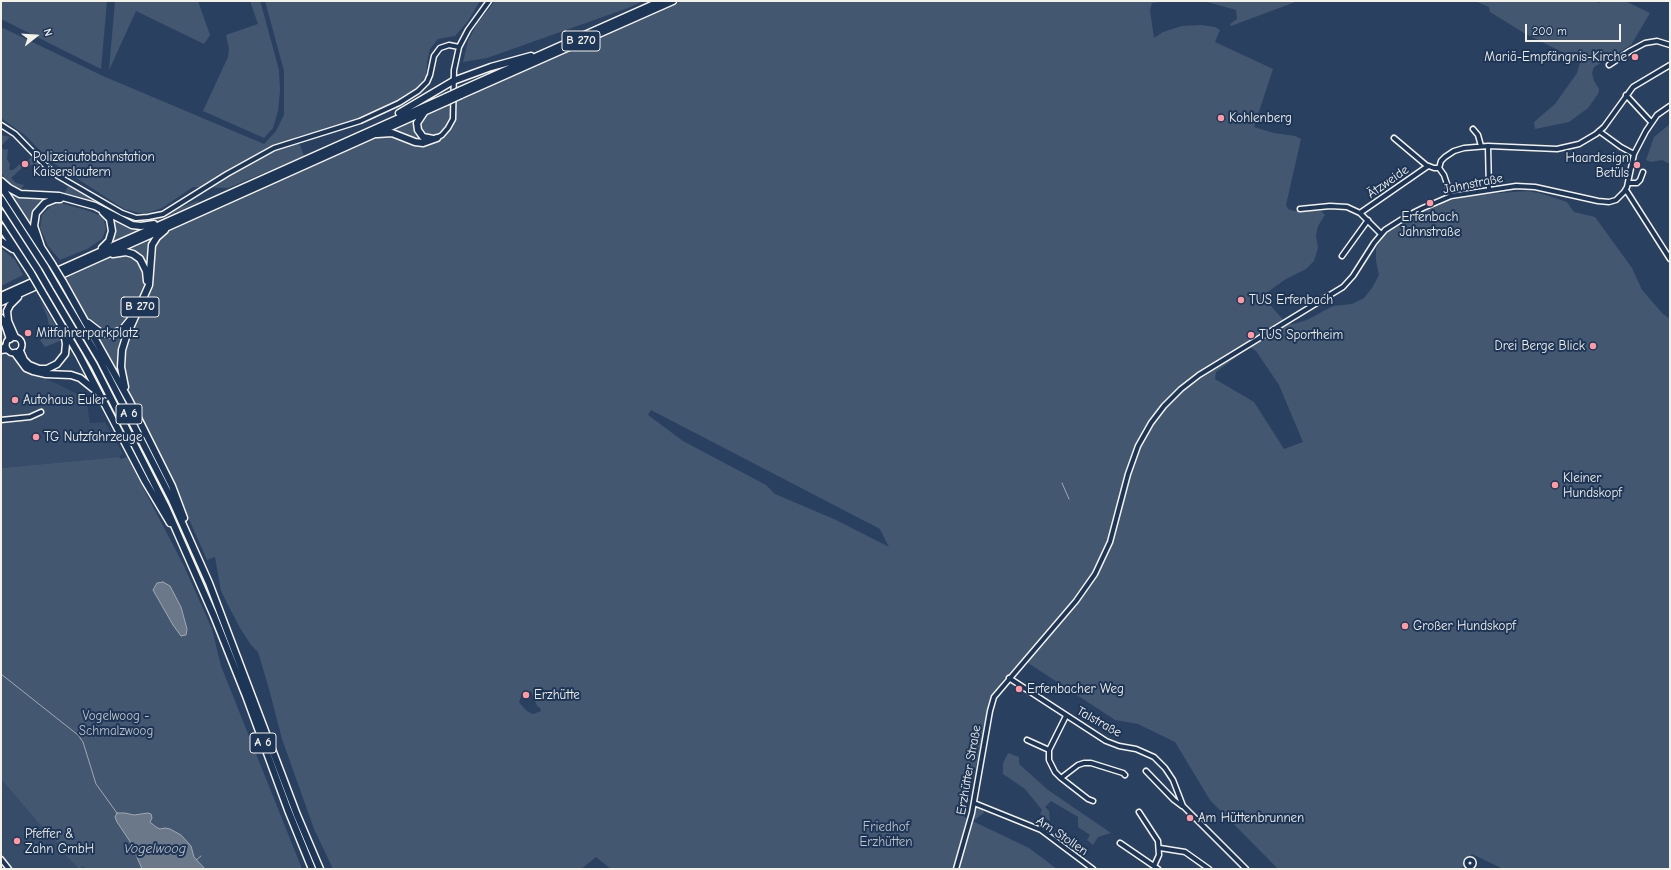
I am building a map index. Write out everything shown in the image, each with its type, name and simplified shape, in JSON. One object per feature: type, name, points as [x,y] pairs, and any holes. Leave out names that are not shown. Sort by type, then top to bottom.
[{"type":"highway","name":"B 270","points":[[1,295],[176,222],[392,120],[446,99],[539,55],[661,1]]},
{"type":"highway","name":"B 270","points":[[461,92],[673,1]]},
{"type":"highway","points":[[392,120],[398,114],[453,81],[526,56],[539,55]]},
{"type":"highway","name":"B 270","points":[[314,157],[372,134],[426,110],[446,99]]},
{"type":"highway","points":[[426,110],[417,123],[418,130],[423,137],[437,138]]},
{"type":"highway","points":[[372,134],[392,133],[415,142],[423,143],[433,141],[437,138]]},
{"type":"highway","name":"B 270","points":[[1,302],[167,221],[302,163]]},
{"type":"highway","points":[[1,181],[20,194],[54,196],[95,206],[132,225],[146,226],[167,221]]},
{"type":"highway","points":[[1,186],[63,282],[129,400],[172,486],[193,547]]},
{"type":"highway","name":"A 6","points":[[1,199],[45,267],[100,360],[172,500],[222,615],[297,815],[320,869]]},
{"type":"highway","name":"B 270","points":[[41,247],[34,226],[36,214],[44,204],[58,199],[94,208],[108,217],[112,227],[112,235],[100,254]]},
{"type":"highway","name":"A 6","points":[[1,213],[38,270],[94,365],[180,536],[228,652],[312,869]]},
{"type":"highway","name":"B 270","points":[[129,400],[122,376],[122,350],[126,337],[150,285],[150,252],[154,242],[163,232],[176,222]]},
{"type":"highway","points":[[1,227],[23,260],[63,327],[66,344],[65,354],[57,364],[47,369],[39,369],[29,365],[17,352]]},
{"type":"highway","points":[[1,241],[10,246],[23,260]]},
{"type":"highway","points":[[77,308],[89,324],[96,330],[105,334],[111,334],[122,330],[126,326],[144,292],[147,278],[144,265],[140,259],[133,254],[126,252],[100,254]]},
{"type":"highway","points":[[12,338],[7,318],[8,308],[12,302],[28,290]]},
{"type":"highway","points":[[1,318],[12,338]]},
{"type":"highway","name":"A 6","points":[[63,327],[145,481],[171,525],[180,536]]},
{"type":"highway","name":"A 6","points":[[17,352],[26,368],[46,374],[71,375],[80,378],[89,384],[102,398]]},
{"type":"main road","points":[[12,338],[21,343],[17,352],[4,349],[12,338]]},
{"type":"street","points":[[437,138],[448,128],[453,119],[453,81],[455,61],[459,47],[479,14],[489,1]]},
{"type":"street","points":[[1609,65],[1645,43],[1656,41],[1670,45]]},
{"type":"street","points":[[1,125],[15,134],[46,166],[58,176],[122,213],[136,218],[148,217],[163,214],[227,174],[274,148],[360,121],[399,103],[418,91],[427,82],[434,56],[440,48],[449,44],[459,47]]},
{"type":"street","points":[[1439,168],[1443,159],[1454,151],[1481,146],[1565,148],[1579,144],[1599,131],[1611,119],[1636,84],[1670,65]]},
{"type":"street","points":[[1626,96],[1651,122]]},
{"type":"street","points":[[1670,106],[1657,115],[1641,139],[1634,154],[1626,190],[1670,259]]},
{"type":"street","points":[[1474,129],[1478,135],[1481,146]]},
{"type":"street","points":[[1599,131],[1621,147],[1634,154]]},
{"type":"street","points":[[1394,138],[1428,166],[1439,168],[1444,175],[1451,196]]},
{"type":"street","points":[[1488,146],[1489,189]]},
{"type":"street","name":"Ätzweide","points":[[1360,213],[1428,166]]},
{"type":"street","points":[[1628,183],[1637,183],[1643,172]]},
{"type":"street","name":"Jahnstraße","points":[[1248,345],[1312,307],[1345,285],[1353,276],[1381,234],[1389,227],[1407,216],[1451,196],[1489,189],[1526,186],[1584,199],[1607,202],[1616,200],[1626,190]]},
{"type":"street","name":"Ätzweide","points":[[1300,209],[1338,206],[1347,207],[1360,213],[1381,234]]},
{"type":"street","name":"Ätzweide","points":[[1342,256],[1368,220]]},
{"type":"street","name":"Erzhütter Straße","points":[[956,869],[974,803],[991,706],[994,697],[1076,601],[1095,574],[1106,552],[1113,531],[1132,463],[1142,438],[1151,423],[1164,406],[1186,386],[1204,372],[1248,345]]},
{"type":"street","points":[[1,420],[30,417],[41,412]]},
{"type":"street","name":"Talstraße","points":[[1009,678],[1106,741],[1119,746],[1136,749],[1154,757],[1165,768],[1173,780],[1183,806]]},
{"type":"street","points":[[1066,716],[1049,750],[1051,767],[1061,778],[1088,799],[1093,801]]},
{"type":"street","points":[[1027,740],[1049,750]]},
{"type":"street","points":[[1061,778],[1072,769],[1084,763],[1100,766],[1123,773],[1125,775]]},
{"type":"street","name":"Talstraße","points":[[1146,770],[1174,800],[1183,806],[1246,869]]},
{"type":"street","name":"Am Stollen","points":[[974,803],[1041,830],[1093,869]]},
{"type":"street","points":[[1120,843],[1156,868],[1160,848],[1155,835],[1139,812]]},
{"type":"street","points":[[1160,848],[1185,852],[1193,856],[1208,869]]},
{"type":"street","points":[[1,859],[9,869]]},
{"type":"shaded area","points":[[1,323],[5,335],[1,341]]},
{"type":"shaded area","points":[[1,341],[5,351],[14,356],[29,372],[86,398],[90,423],[105,422],[122,452],[121,455],[119,457],[1,468]]},
{"type":"shaded area","points":[[1,779],[48,834],[66,851],[65,853],[79,869],[1,869]]},
{"type":"shaded area","points":[[83,866],[86,869],[79,869]]},
{"type":"green space","points":[[1,1],[107,1],[101,69],[1,19]]},
{"type":"green space","points":[[115,1],[198,1],[210,35],[204,44],[136,11],[109,70]]},
{"type":"green space","points":[[250,1],[260,1],[279,70],[280,91],[278,111],[273,128],[264,138],[203,111],[228,57],[229,49],[226,35],[258,24]]},
{"type":"green space","points":[[265,1],[480,1],[468,21],[455,36],[438,39],[430,49],[426,76],[416,89],[389,106],[370,114],[338,126],[297,137],[304,156],[228,188],[193,187],[162,208],[144,214],[124,209],[50,161],[25,135],[1,118],[1,27],[103,76],[264,144],[276,131],[284,115],[284,71]]},
{"type":"green space","points":[[495,1],[643,1],[628,8],[487,58],[463,62],[468,41],[477,24]]},
{"type":"green space","name":"Friedhof Erzhütten","points":[[682,1],[1168,1],[1152,3],[1150,10],[1154,38],[1163,32],[1182,26],[1201,25],[1215,27],[1220,30],[1215,42],[1273,69],[1254,127],[1274,133],[1295,136],[1301,139],[1286,205],[1288,209],[1294,211],[1321,211],[1325,215],[1318,226],[1316,235],[1318,248],[1314,261],[1306,269],[1286,279],[1262,296],[1287,324],[1307,320],[1333,306],[1352,304],[1364,298],[1372,288],[1379,275],[1376,261],[1376,248],[1385,234],[1443,202],[1475,195],[1527,191],[1539,193],[1567,202],[1574,212],[1595,217],[1632,268],[1642,290],[1663,314],[1670,319],[1670,869],[1503,869],[1472,854],[1461,869],[1278,869],[1210,800],[1175,742],[1138,724],[1115,720],[1022,659],[1002,681],[989,703],[964,817],[1029,848],[1057,869],[611,869],[596,857],[581,869],[333,869],[314,829],[282,739],[258,652],[251,645],[240,628],[221,591],[215,557],[207,560],[152,436],[130,395],[123,376],[123,350],[148,294],[152,252],[158,238],[163,234],[232,200],[487,88],[493,83],[644,16],[650,16]],"holes":[[[1250,347],[1256,351],[1279,385],[1303,442],[1284,449],[1254,402],[1215,379],[1216,372]],[[651,410],[880,529],[889,547],[836,520],[775,494],[766,485],[683,441],[648,415]],[[527,691],[531,691],[537,706],[541,711],[533,714],[527,711],[519,702],[522,694]]]},
{"type":"green space","points":[[1204,1],[1298,1],[1231,26],[1230,24],[1237,19],[1236,10]]},
{"type":"green space","points":[[1475,1],[1594,1],[1599,3],[1601,1],[1625,1],[1650,13],[1631,45],[1594,67],[1592,73],[1594,81],[1599,89],[1598,94],[1588,108],[1569,122],[1535,129],[1534,122],[1555,104],[1577,73],[1581,59],[1560,51],[1524,33],[1490,12],[1489,7]]},
{"type":"green space","points":[[1670,124],[1670,164],[1662,160],[1651,162],[1646,160],[1654,137]]},
{"type":"green space","points":[[1,135],[10,137],[1,146]]},
{"type":"green space","points":[[1,146],[4,150],[8,149],[7,159],[10,164],[9,170],[13,170],[20,164],[23,167],[11,178],[16,183],[24,185],[21,190],[9,183],[1,173]]},
{"type":"green space","points":[[33,156],[44,167],[42,172],[38,171],[38,167],[31,165],[29,167],[25,163]]},
{"type":"green space","points":[[65,182],[95,200],[93,203],[65,195],[64,193],[68,187],[64,184]]},
{"type":"green space","points":[[5,189],[53,197],[40,205],[32,231]]},
{"type":"green space","points":[[197,201],[199,202],[152,223],[135,224],[109,210],[110,208],[128,217],[145,220],[156,218],[179,206],[182,207]]},
{"type":"green space","points":[[60,203],[89,211],[103,217],[106,229],[102,239],[87,249],[60,260],[48,246],[40,228],[42,215],[51,206]]},
{"type":"green space","points":[[112,218],[147,227],[107,246],[115,230]]},
{"type":"green space","points":[[159,233],[147,266],[143,259],[124,248]]},
{"type":"green space","points":[[1,248],[15,260],[23,275],[1,286]]},
{"type":"green space","points":[[117,255],[128,256],[140,262],[146,282],[130,319],[122,327],[111,331],[105,331],[100,330],[89,321],[65,277]]},
{"type":"green space","points":[[40,300],[57,328],[62,340],[45,347],[40,340],[46,336],[50,330],[47,316]]},
{"type":"green space","points":[[127,330],[121,380],[94,332],[102,335]]},
{"type":"green space","name":"Vogelwoog - Schmalzwoog","points":[[119,457],[121,459],[127,457],[184,566],[212,629],[221,666],[302,869],[86,869],[83,866],[79,869],[64,853],[66,851],[48,834],[1,779],[1,468]]},
{"type":"green space","points":[[1008,753],[1019,757],[1019,764],[1048,790],[1111,833],[1098,837],[1093,845],[1087,840],[1090,835],[1078,827],[1078,817],[1051,801],[1045,807],[1049,811],[1050,821],[1040,814],[1042,810],[1025,789],[1003,774],[1003,763]]},
{"type":"green space","points":[[976,808],[982,808],[984,813],[973,821]]},
{"type":"water","points":[[163,582],[170,586],[181,607],[187,629],[186,635],[181,636],[153,590],[157,583]]},
{"type":"water","name":"Vogelwoog","points":[[117,813],[134,815],[151,814],[152,818],[150,822],[156,827],[160,829],[170,829],[181,835],[191,846],[194,857],[205,869],[142,869],[131,843],[117,822],[115,817]]},
{"type":"waterway","points":[[1062,483],[1069,499]]},
{"type":"waterway","points":[[1,674],[78,735],[83,742],[96,784],[117,813]]},
{"type":"waterway","points":[[196,860],[201,856]]},
{"type":"place","name":"Mariä-Empfängnis-Kirche","points":[[1635,57]]},
{"type":"place","name":"Kohlenberg","points":[[1221,118]]},
{"type":"place","name":"Polizeiautobahnstation Kaiserslautern","points":[[25,164]]},
{"type":"place","name":"Haardesign Betüls","points":[[1637,165]]},
{"type":"place","name":"Erfenbach Jahnstraße","points":[[1430,203]]},
{"type":"place","name":"TUS Erfenbach","points":[[1241,300]]},
{"type":"place","name":"Mitfahrerparkplatz","points":[[28,333]]},
{"type":"place","name":"TUS Sportheim","points":[[1251,335]]},
{"type":"place","name":"Drei Berge Blick","points":[[1593,346]]},
{"type":"place","name":"Autohaus Euler","points":[[15,400]]},
{"type":"place","name":"TG Nutzfahrzeuge","points":[[36,437]]},
{"type":"place","name":"Kleiner Hundskopf","points":[[1555,485]]},
{"type":"place","name":"Großer Hundskopf","points":[[1405,626]]},
{"type":"place","name":"Erfenbacher Weg","points":[[1019,689]]},
{"type":"place","name":"Erzhütte","points":[[526,695]]},
{"type":"place","name":"Am Hüttenbrunnen","points":[[1190,818]]},
{"type":"place","name":"Pfeffer & Zahn GmbH","points":[[17,841]]}]
